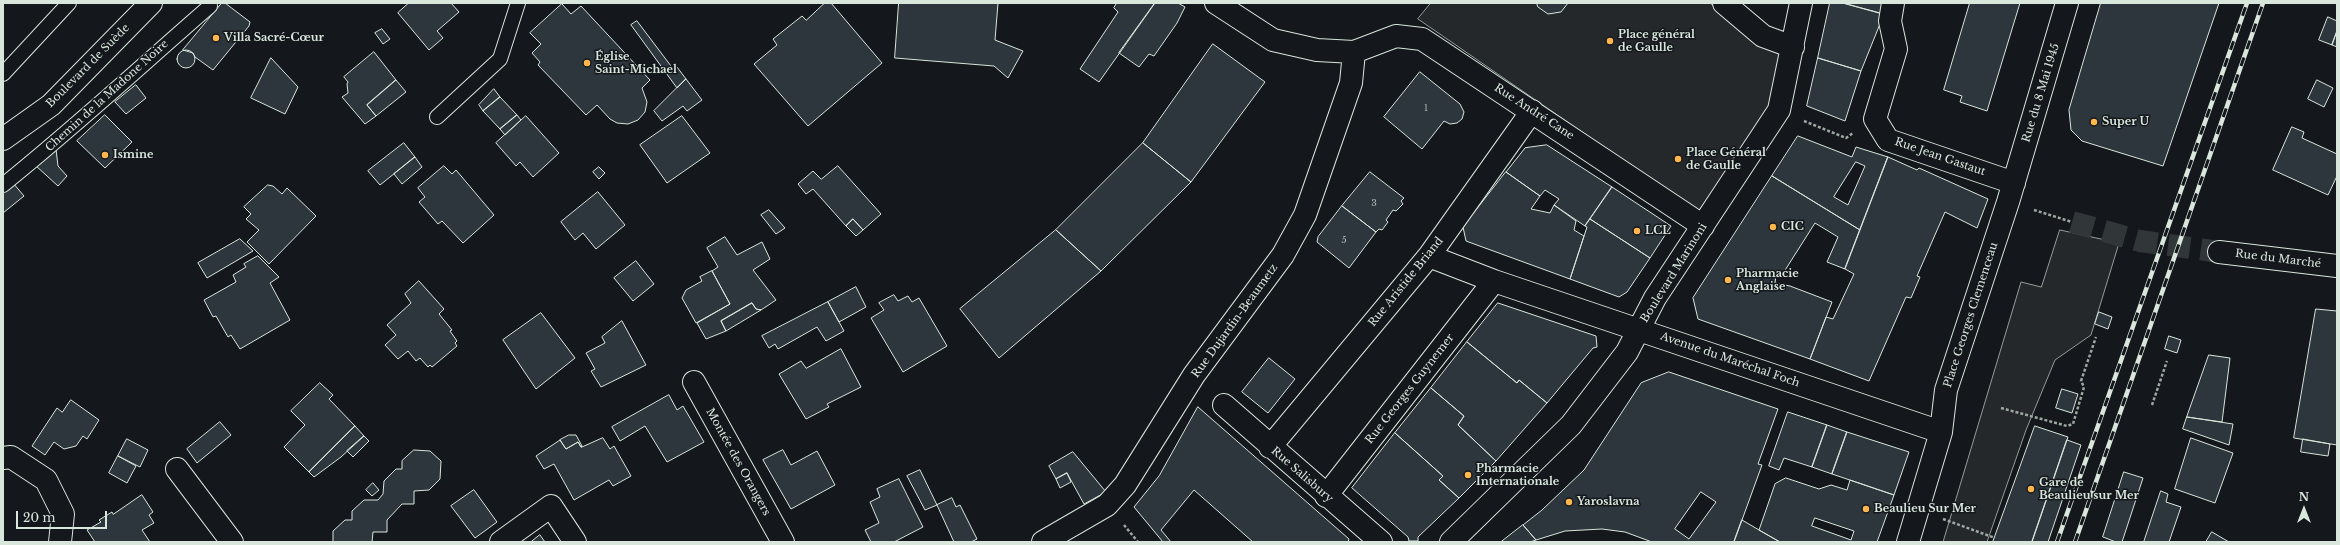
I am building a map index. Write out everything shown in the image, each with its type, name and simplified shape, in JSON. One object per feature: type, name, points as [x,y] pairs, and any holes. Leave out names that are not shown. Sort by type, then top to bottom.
[{"type":"street","name":"Boulevard de Suède","points":[[3,139],[51,105],[151,3]]},
{"type":"street","points":[[1216,3],[1272,40],[1317,50],[1354,52]]},
{"type":"street","points":[[1724,3],[1762,36],[1793,47]]},
{"type":"street","name":"Boulevard Marinoni","points":[[1452,542],[1571,425],[1627,352],[1655,298],[1779,110],[1801,3]]},
{"type":"street","name":"Rue Jean Gastaut","points":[[1893,3],[1890,21],[1896,49],[1875,119],[1888,140],[2014,183]]},
{"type":"street","name":"Rue du 8 Mai 1945","points":[[2014,183],[2067,3]]},
{"type":"street","name":"Rue André Cane","points":[[1354,52],[1396,36],[1422,39],[1703,226]]},
{"type":"street","name":"Rue Dujardin-Beaumetz","points":[[1043,542],[1107,505],[1125,485],[1194,375],[1283,255],[1305,215],[1341,113],[1351,83],[1354,52]]},
{"type":"street","name":"Rue Aristide Briand","points":[[1270,447],[1429,256],[1532,111]]},
{"type":"street","name":"Place Georges Clemenceau","points":[[1908,542],[1919,510],[1940,432],[1946,390],[2014,183]]},
{"type":"street","name":"Rue du Marché","points":[[2219,252],[2337,266]]},
{"type":"street","name":"Avenue du Maréchal Foch","points":[[1429,256],[1494,281],[1940,432]]},
{"type":"street","name":"Rue Georges Guynemer","points":[[1326,496],[1494,281]]},
{"type":"street","name":"Montée des Orangers","points":[[694,382],[783,542]]},
{"type":"street","name":"Rue Salisbury","points":[[1224,405],[1326,496],[1381,542]]},
{"type":"street","points":[[3,458],[11,457],[46,480],[63,514],[60,542]]},
{"type":"street","points":[[177,469],[232,542]]},
{"type":"street","points":[[501,542],[551,506],[575,542]]},
{"type":"lane","points":[[3,74],[69,3]]},
{"type":"lane","points":[[437,117],[500,59],[518,3]]},
{"type":"lane","name":"Chemin de la Madone Noire","points":[[3,185],[58,142],[124,80],[210,6]]},
{"type":"path","points":[[1801,120],[1846,138]]},
{"type":"path","points":[[2032,210],[2072,222]]},
{"type":"path","points":[[2001,408],[2067,426],[2073,424],[2084,388],[2081,381],[2096,337]]},
{"type":"path","points":[[2152,405],[2167,361]]},
{"type":"path","points":[[1919,510],[1995,538]]},
{"type":"shaded area","name":"Place Général de Gaulle","points":[[1431,3],[1710,3],[1754,42],[1785,55],[1772,105],[1698,212],[1418,19]]},
{"type":"shaded area","points":[[2060,230],[2119,243],[2091,335],[2055,360],[2026,430],[1987,542],[1943,542],[2021,282],[2041,287]]},
{"type":"building","name":"Villa Sacré-Cœur","points":[[222,3],[225,3],[250,22],[249,26],[213,70],[195,57],[193,53],[183,50]]},
{"type":"building","points":[[409,3],[451,3],[459,12],[437,31],[443,38],[429,50],[398,13]]},
{"type":"building","points":[[825,3],[831,3],[882,63],[808,126],[754,64],[777,45],[773,39],[802,16],[806,20]]},
{"type":"building","points":[[899,3],[998,3],[995,40],[1023,51],[1008,78],[994,66],[895,58]]},
{"type":"building","points":[[1117,3],[1155,3],[1099,82],[1080,69],[1118,12],[1114,8]]},
{"type":"building","points":[[1155,3],[1178,3],[1185,7],[1177,23],[1154,56],[1149,54],[1139,67],[1119,53]]},
{"type":"building","points":[[1537,3],[1568,3],[1561,12],[1548,14],[1538,7]]},
{"type":"building","points":[[1830,3],[1843,3],[1884,14],[1861,71],[1818,58]]},
{"type":"building","points":[[1843,3],[1886,3],[1884,14]]},
{"type":"building","points":[[1970,3],[2020,3],[1987,111],[1960,102],[1962,96],[1944,90]]},
{"type":"building","points":[[2101,3],[2219,3],[2163,166],[2082,141],[2071,130],[2069,110]]},
{"type":"building","name":"Église Saint-Michael","points":[[562,4],[571,14],[581,6],[650,80],[642,88],[647,102],[645,112],[638,120],[628,124],[617,123],[610,119],[597,105],[586,115],[538,65],[540,62],[532,53],[541,44],[530,33]]},
{"type":"building","points":[[2328,17],[2337,21],[2337,31],[2332,45],[2319,40]]},
{"type":"building","points":[[637,21],[674,70],[677,67],[686,79],[677,88],[631,25]]},
{"type":"building","points":[[382,29],[390,39],[383,44],[375,33]]},
{"type":"building","points":[[2337,31],[2337,47],[2332,45]]},
{"type":"building","points":[[1213,44],[1265,82],[1191,182],[1143,143]]},
{"type":"building","points":[[186,50],[192,53],[195,59],[192,65],[186,68],[180,65],[177,59],[180,53]]},
{"type":"building","points":[[374,52],[396,80],[367,105],[376,116],[365,124],[342,97],[348,93],[348,82],[344,77]]},
{"type":"building","points":[[271,58],[298,87],[285,114],[251,98]]},
{"type":"building","points":[[1818,58],[1861,71],[1845,121],[1807,106]]},
{"type":"building","points":[[1420,72],[1460,104],[1464,112],[1462,119],[1457,123],[1450,124],[1444,121],[1422,149],[1384,117]]},
{"type":"building","points":[[686,79],[702,100],[687,111],[683,106],[662,121],[654,111]]},
{"type":"building","points":[[396,80],[406,92],[376,116],[367,105]]},
{"type":"building","points":[[2317,80],[2333,88],[2324,107],[2308,99]]},
{"type":"building","points":[[136,85],[146,98],[126,114],[115,102]]},
{"type":"building","points":[[494,89],[500,97],[483,111],[479,105]]},
{"type":"building","points":[[500,97],[517,115],[500,129],[483,111]]},
{"type":"building","name":"Ismine","points":[[105,115],[132,142],[105,168],[77,141]]},
{"type":"building","points":[[517,115],[521,120],[505,135],[500,129]]},
{"type":"building","points":[[526,116],[559,153],[533,177],[520,162],[516,166],[496,143]]},
{"type":"building","points":[[682,116],[710,153],[667,183],[640,145]]},
{"type":"building","points":[[2292,127],[2304,132],[2302,138],[2337,154],[2337,176],[2328,195],[2273,170]]},
{"type":"building","points":[[1798,136],[1852,157],[1856,147],[1888,157],[1860,230],[1772,176]],"holes":[[[1856,162],[1865,166],[1848,205],[1834,197]]]},
{"type":"building","points":[[404,143],[415,157],[380,185],[368,171]]},
{"type":"building","points":[[1143,143],[1191,182],[1101,271],[1056,230]]},
{"type":"building","points":[[1547,145],[1612,187],[1585,226],[1554,205],[1559,199],[1545,190],[1540,196],[1506,172],[1525,148]]},
{"type":"building","points":[[56,149],[58,166],[67,176],[58,186],[35,165]]},
{"type":"building","points":[[415,157],[422,167],[402,184],[394,174]]},
{"type":"building","points":[[1888,157],[1917,170],[1919,168],[1988,199],[1977,228],[1945,212],[1917,276],[1920,277],[1911,298],[1906,297],[1869,381],[1810,359],[1826,317],[1833,319],[1854,274],[1845,269]]},
{"type":"building","points":[[444,166],[452,174],[456,170],[494,215],[463,243],[442,221],[438,224],[419,202],[425,197],[418,188]]},
{"type":"building","points":[[838,166],[881,214],[863,230],[853,219],[846,226],[813,189],[806,194],[798,184],[813,171],[821,179]]},
{"type":"building","points":[[599,167],[605,173],[599,179],[593,172]]},
{"type":"building","points":[[1370,172],[1404,198],[1401,201],[1403,204],[1396,211],[1393,210],[1386,220],[1388,222],[1382,230],[1379,229],[1376,232],[1342,206]]},
{"type":"building","points":[[1506,172],[1540,196],[1531,209],[1550,213],[1554,205],[1576,221],[1574,230],[1584,236],[1570,279],[1466,241],[1463,227]]},
{"type":"building","points":[[1772,176],[1860,230],[1845,269],[1827,262],[1838,237],[1815,223],[1782,275],[1776,275],[1775,283],[1790,286],[1832,302],[1810,359],[1698,319],[1693,298]]},
{"type":"building","points":[[13,183],[24,196],[3,213],[3,190]]},
{"type":"building","points":[[268,185],[273,186],[282,194],[287,188],[316,216],[269,264],[247,242],[259,230],[246,219],[251,214],[244,207]]},
{"type":"building","points":[[1612,187],[1671,226],[1650,258],[1590,219]]},
{"type":"building","points":[[598,192],[625,225],[596,249],[583,233],[575,240],[561,222]]},
{"type":"building","points":[[1342,206],[1376,232],[1349,268],[1317,242],[1318,237]]},
{"type":"building","points":[[769,210],[785,228],[776,234],[761,215]]},
{"type":"building","points":[[853,219],[863,230],[856,236],[846,226]]},
{"type":"building","points":[[1590,219],[1650,258],[1627,292],[1619,297],[1570,279],[1587,227],[1585,226]]},
{"type":"building","points":[[1056,230],[1101,271],[999,358],[960,309]]},
{"type":"building","points":[[725,237],[737,255],[762,242],[770,259],[753,270],[776,300],[761,310],[756,309],[752,303],[721,321],[726,331],[706,339],[697,323],[730,304],[712,271],[718,267],[707,248]]},
{"type":"building","points":[[240,239],[253,251],[207,278],[198,263]]},
{"type":"building","points":[[258,256],[279,277],[270,283],[290,320],[240,349],[231,335],[228,337],[216,316],[213,317],[204,300],[236,282],[233,275],[246,267],[244,264]]},
{"type":"building","points":[[636,261],[654,284],[633,301],[614,278]]},
{"type":"building","points":[[712,271],[730,304],[696,323],[682,298],[686,290],[702,281],[700,277]]},
{"type":"building","points":[[419,281],[444,309],[439,314],[452,330],[450,331],[457,341],[455,343],[457,346],[432,367],[430,365],[428,367],[420,358],[416,361],[408,351],[398,359],[385,345],[396,335],[387,325],[411,303],[405,294]]},
{"type":"building","points":[[856,287],[866,307],[839,322],[828,302]]},
{"type":"building","points":[[894,295],[898,301],[908,296],[912,302],[919,298],[947,346],[903,372],[871,318],[884,310],[879,303]]},
{"type":"building","points":[[828,302],[844,331],[826,341],[817,327],[778,349],[775,344],[769,348],[762,336]]},
{"type":"building","points":[[752,303],[756,309],[761,310],[726,331],[721,321]]},
{"type":"building","points":[[1498,303],[1596,336],[1597,347],[1593,348],[1547,403],[1519,380],[1517,383],[1467,342]]},
{"type":"building","points":[[2316,309],[2337,311],[2337,445],[2294,438]]},
{"type":"building","points":[[2099,312],[2112,317],[2108,329],[2095,324]]},
{"type":"building","points":[[541,313],[575,358],[536,389],[503,340]]},
{"type":"building","points":[[622,321],[646,365],[601,387],[591,371],[595,369],[586,353],[605,343],[602,337]]},
{"type":"building","points":[[2169,336],[2181,340],[2177,353],[2165,349]]},
{"type":"building","points":[[1467,342],[1517,383],[1519,380],[1547,403],[1496,461],[1458,425],[1464,416],[1431,388]]},
{"type":"building","points":[[841,349],[861,387],[827,404],[829,407],[806,419],[779,374],[801,361],[806,368]]},
{"type":"building","points":[[2209,355],[2230,358],[2222,422],[2187,417]]},
{"type":"building","points":[[1269,358],[1295,379],[1268,413],[1242,392]]},
{"type":"building","points":[[1669,372],[1778,409],[1758,464],[1762,465],[1734,542],[1652,542],[1625,532],[1602,529],[1565,531],[1536,540],[1523,525],[1542,510],[1584,470],[1641,383]],"holes":[[[1701,492],[1716,502],[1689,539],[1675,529]]]},
{"type":"building","points":[[320,383],[333,395],[329,399],[355,426],[309,472],[284,447],[305,425],[291,411]]},
{"type":"building","points":[[1431,388],[1464,416],[1458,425],[1496,461],[1459,498],[1439,480],[1443,476],[1395,433]]},
{"type":"building","points":[[2062,389],[2078,394],[2072,413],[2056,408]]},
{"type":"building","points":[[669,395],[677,410],[683,406],[704,442],[667,462],[645,426],[620,441],[612,427]]},
{"type":"building","points":[[71,400],[99,420],[87,439],[83,436],[76,446],[64,449],[54,442],[45,455],[32,446],[57,408],[62,412]]},
{"type":"building","points":[[1198,407],[1349,539],[1348,542],[1253,542],[1194,490],[1161,530],[1171,542],[1163,542],[1134,507],[1159,476]]},
{"type":"building","points":[[1788,412],[1827,425],[1812,467],[1784,458],[1779,470],[1769,466]]},
{"type":"building","points":[[2187,417],[2233,424],[2229,445],[2183,429]]},
{"type":"building","points":[[220,422],[231,435],[197,463],[187,449]]},
{"type":"building","points":[[1827,425],[1847,432],[1832,474],[1812,467]]},
{"type":"building","points":[[355,426],[364,436],[341,457],[314,477],[309,472]]},
{"type":"building","name":"Gare de Beaulieu sur Mer","points":[[2035,426],[2068,437],[2032,542],[1993,542]]},
{"type":"building","points":[[1847,432],[1909,452],[1894,495],[1832,474]]},
{"type":"building","points":[[1395,433],[1443,476],[1439,480],[1459,498],[1418,537],[1418,541],[1409,541],[1408,537],[1352,488]]},
{"type":"building","points":[[569,435],[576,435],[582,446],[581,447],[578,442],[566,449],[560,440]]},
{"type":"building","points":[[364,436],[369,441],[353,457],[347,451]]},
{"type":"building","points":[[603,438],[610,449],[614,446],[631,476],[613,486],[609,480],[574,500],[554,464],[544,469],[536,456],[560,440],[566,449],[578,442],[581,447]]},
{"type":"building","points":[[2191,438],[2233,453],[2215,503],[2175,489]]},
{"type":"building","points":[[127,439],[148,450],[140,467],[118,456]]},
{"type":"building","points":[[2303,439],[2330,444],[2328,456],[2301,452]]},
{"type":"building","points":[[2067,440],[2081,445],[2048,542],[2032,542]]},
{"type":"building","points":[[414,450],[430,451],[441,461],[440,479],[429,490],[414,491],[414,504],[402,504],[387,520],[387,532],[373,532],[372,542],[333,542],[333,531],[345,520],[352,520],[352,511],[364,500],[378,500],[383,494],[384,481],[396,469],[402,469],[402,461]]},
{"type":"building","points":[[783,450],[791,465],[817,451],[835,485],[791,509],[763,460]]},
{"type":"building","points":[[1073,452],[1106,492],[1084,504],[1067,473],[1056,479],[1049,466]]},
{"type":"building","points":[[118,456],[136,466],[127,483],[109,473]]},
{"type":"building","points":[[920,470],[937,505],[925,510],[907,476]]},
{"type":"building","points":[[2124,472],[2143,478],[2122,542],[2116,542],[2103,537]]},
{"type":"building","points":[[1067,473],[1071,482],[1060,488],[1056,479]]},
{"type":"building","points":[[1786,478],[1819,489],[1831,485],[1847,490],[1850,480],[1894,495],[1877,542],[1780,542],[1759,530],[1775,484]],"holes":[[[1815,518],[1854,531],[1851,540],[1812,526]]]},
{"type":"building","points":[[899,479],[923,527],[894,542],[871,542],[865,530],[879,523],[870,502],[880,497],[877,489]]},
{"type":"building","points":[[373,483],[379,490],[372,496],[366,490]]},
{"type":"building","points":[[474,490],[497,522],[475,538],[451,506]]},
{"type":"building","points":[[2161,491],[2168,494],[2166,502],[2181,507],[2169,542],[2144,542]]},
{"type":"building","points":[[142,495],[153,512],[149,515],[154,523],[142,530],[150,542],[95,542],[87,530],[101,522],[99,520],[112,512],[113,514]]},
{"type":"building","points":[[952,498],[956,507],[960,505],[977,539],[971,542],[954,542],[937,505]]},
{"type":"building","points":[[1742,520],[1759,530],[1780,542],[1734,542]]},
{"type":"building","points":[[1523,525],[1536,540],[1530,542],[1501,542]]},
{"type":"building","points":[[2212,532],[2229,542],[2206,542]]},
{"type":"building","points":[[540,535],[545,542],[531,542]]},
{"type":"tunnel","points":[[2072,222],[2140,241],[2219,252]]},
{"type":"railway","points":[[2057,542],[2247,3]]},
{"type":"railway","points":[[2075,542],[2263,3]]},
{"type":"place","name":"Villa Sacré-Cœur","points":[[216,38]]},
{"type":"place","name":"Place général de Gaulle","points":[[1610,41]]},
{"type":"place","name":"Église Saint-Michael","points":[[587,63]]},
{"type":"place","name":"Super U","points":[[2094,122]]},
{"type":"place","name":"Ismine","points":[[105,155]]},
{"type":"place","name":"Place Général de Gaulle","points":[[1678,159]]},
{"type":"place","name":"CIC","points":[[1773,227]]},
{"type":"place","name":"LCL","points":[[1637,231]]},
{"type":"place","name":"Pharmacie Anglaise","points":[[1728,280]]},
{"type":"place","name":"Pharmacie Internationale","points":[[1468,475]]},
{"type":"place","name":"Gare de Beaulieu sur Mer","points":[[2031,489]]},
{"type":"place","name":"Yaroslavna","points":[[1569,502]]},
{"type":"place","name":"Beaulieu Sur Mer","points":[[1866,509]]}]
